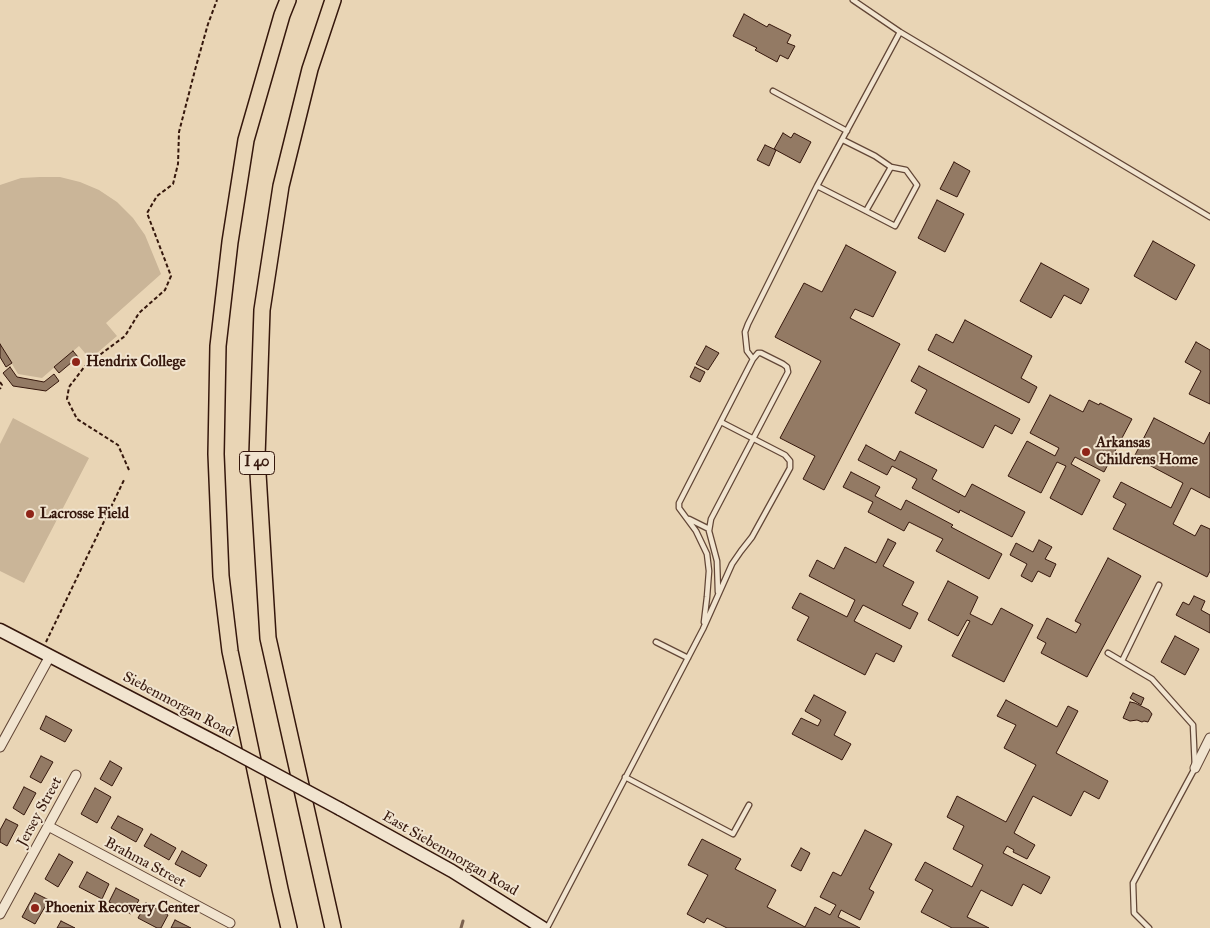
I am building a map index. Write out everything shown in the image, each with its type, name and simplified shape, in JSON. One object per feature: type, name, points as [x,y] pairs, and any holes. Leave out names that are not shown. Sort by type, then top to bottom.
[{"type":"highway","points":[[288,0],[246,140],[230,242],[218,346],[216,454],[221,576],[230,651],[289,928]]},
{"type":"highway","name":"I 40","points":[[333,0],[310,69],[281,186],[262,310],[257,457],[268,638],[333,928]]},
{"type":"street","name":"Siebenmorgan Road","points":[[0,630],[340,809]]},
{"type":"street","points":[[0,747],[46,654]]},
{"type":"street","points":[[1195,768],[1210,738]]},
{"type":"street","name":"Jersey Street","points":[[0,914],[76,775]]},
{"type":"street","name":"East Siebenmorgan Road","points":[[340,809],[452,871],[545,928]]},
{"type":"street","name":"Brahma Street","points":[[48,826],[230,923]]},
{"type":"lane","points":[[853,0],[900,32],[1210,217]]},
{"type":"lane","points":[[753,359],[747,351],[746,332],[748,324],[817,186],[900,32]]},
{"type":"lane","points":[[773,91],[847,131]]},
{"type":"lane","points":[[817,186],[895,226],[917,185],[906,170],[891,167],[875,156],[843,140]]},
{"type":"lane","points":[[866,211],[891,167]]},
{"type":"lane","points":[[703,628],[707,598],[707,554],[696,531],[679,508],[681,498],[753,359],[758,353],[761,353],[784,364],[788,370],[711,519],[709,529],[717,561],[718,595]]},
{"type":"lane","points":[[545,928],[688,658],[732,564],[752,537],[791,464],[785,455],[721,422]]},
{"type":"lane","points":[[686,518],[709,529]]},
{"type":"lane","points":[[1122,661],[1159,585]]},
{"type":"lane","points":[[656,642],[688,658]]},
{"type":"lane","points":[[1108,653],[1152,680],[1193,725],[1195,768],[1133,883],[1134,914],[1149,928]]},
{"type":"lane","points":[[625,777],[733,834],[749,805]]},
{"type":"path","points":[[129,470],[118,445],[77,419],[67,399],[69,387],[85,366],[125,336],[139,313],[165,290],[171,276],[147,213],[157,196],[173,184],[178,164],[179,132],[194,70],[217,0]]},
{"type":"path","points":[[0,382],[2,385],[0,389]]},
{"type":"path","points":[[46,654],[124,480]]},
{"type":"shaded area","points":[[60,177],[80,182],[99,190],[117,202],[133,218],[145,235],[161,274],[106,323],[117,336],[90,359],[79,346],[42,378],[18,374],[0,344],[0,185],[21,178]]},
{"type":"shaded area","name":"Lacrosse Field","points":[[13,418],[89,458],[24,583],[0,571],[0,444]]},
{"type":"building","points":[[744,14],[767,27],[769,24],[791,35],[787,43],[795,46],[788,59],[780,55],[777,62],[755,50],[757,48],[733,36]]},
{"type":"building","points":[[783,133],[791,138],[794,133],[811,142],[800,163],[774,149]]},
{"type":"building","points":[[765,145],[776,150],[769,166],[757,160]]},
{"type":"building","points":[[954,162],[970,171],[957,197],[940,189]]},
{"type":"building","points":[[937,200],[964,214],[945,252],[918,238]]},
{"type":"building","points":[[1153,241],[1195,265],[1176,300],[1134,276]]},
{"type":"building","points":[[846,245],[896,272],[873,317],[855,309],[850,318],[900,344],[824,490],[803,479],[815,456],[780,438],[821,361],[775,337],[804,283],[822,292]]},
{"type":"building","points":[[1041,263],[1089,289],[1081,304],[1064,295],[1051,318],[1020,301]]},
{"type":"building","points":[[965,320],[1032,356],[1021,378],[1037,387],[1029,403],[928,350],[936,334],[953,343]]},
{"type":"building","points":[[1196,342],[1210,350],[1210,404],[1189,394],[1201,371],[1185,362]]},
{"type":"building","points":[[0,344],[12,363],[6,367],[0,357]]},
{"type":"building","points":[[706,346],[719,353],[708,370],[696,364]]},
{"type":"building","points":[[73,351],[78,357],[59,373],[54,367]]},
{"type":"building","points":[[919,366],[1020,419],[1012,434],[995,425],[983,448],[915,413],[927,390],[911,381]]},
{"type":"building","points":[[10,367],[17,377],[44,382],[54,374],[59,381],[46,391],[13,386],[3,373]]},
{"type":"building","points":[[695,367],[705,372],[700,382],[690,377]]},
{"type":"building","name":"Arkansas Childrens Home","points":[[1050,395],[1083,412],[1089,400],[1099,405],[1100,403],[1132,419],[1104,472],[1075,457],[1071,464],[1100,480],[1082,515],[1050,498],[1066,466],[1057,462],[1041,493],[1008,476],[1027,441],[1055,456],[1059,448],[1030,433]]},
{"type":"building","points":[[1154,418],[1204,444],[1210,432],[1210,498],[1191,488],[1173,524],[1195,536],[1201,525],[1210,529],[1210,571],[1207,577],[1113,529],[1126,504],[1113,497],[1121,482],[1171,508],[1183,483],[1134,457]]},
{"type":"building","points":[[866,445],[895,461],[900,451],[937,470],[932,479],[965,497],[972,484],[1025,512],[1012,537],[960,510],[959,513],[912,488],[917,479],[892,466],[887,475],[858,460]]},
{"type":"building","points":[[851,472],[880,487],[875,496],[901,510],[906,500],[1002,554],[989,579],[936,551],[943,539],[909,522],[904,531],[868,512],[873,502],[843,487]]},
{"type":"building","points":[[888,539],[896,543],[883,566],[914,582],[902,605],[918,613],[910,629],[863,605],[854,621],[902,646],[894,662],[876,653],[865,675],[797,640],[809,617],[792,608],[800,593],[847,617],[855,600],[809,576],[817,560],[834,569],[845,547],[876,563]]},
{"type":"building","points":[[1039,540],[1052,547],[1045,559],[1056,564],[1050,577],[1038,571],[1032,582],[1021,576],[1027,564],[1010,555],[1016,543],[1033,552]]},
{"type":"building","points":[[1108,558],[1141,576],[1087,677],[1041,653],[1046,643],[1037,638],[1047,618],[1076,633],[1081,624],[1075,621]]},
{"type":"building","points":[[948,581],[978,597],[970,614],[992,625],[1001,608],[1033,625],[1004,682],[952,656],[970,621],[967,620],[958,636],[928,620]]},
{"type":"building","points":[[1194,596],[1205,601],[1201,610],[1210,615],[1210,633],[1176,615],[1183,602],[1189,605]]},
{"type":"building","points":[[1175,636],[1199,649],[1185,675],[1161,662]]},
{"type":"building","points":[[1133,693],[1144,698],[1141,705],[1130,698]]},
{"type":"building","points":[[814,695],[846,712],[834,735],[851,744],[842,760],[792,734],[801,718],[818,726],[821,720],[805,711]]},
{"type":"building","points":[[1006,700],[1057,727],[1068,706],[1078,711],[1056,753],[1108,781],[1099,799],[1084,791],[1071,816],[1033,796],[1014,833],[1035,845],[1027,859],[1013,852],[1014,850],[1007,846],[1003,853],[1050,877],[1041,894],[1023,884],[1012,906],[981,890],[967,917],[989,928],[952,928],[921,912],[933,890],[915,880],[925,862],[972,887],[983,865],[953,849],[964,826],[947,817],[957,796],[1006,822],[1036,765],[1004,748],[1016,725],[997,716]]},
{"type":"building","points":[[1130,702],[1149,710],[1152,714],[1148,722],[1130,721],[1123,718]]},
{"type":"building","points":[[46,716],[72,730],[65,742],[40,729]]},
{"type":"building","points":[[41,756],[53,762],[41,783],[30,777]]},
{"type":"building","points":[[110,761],[122,768],[112,786],[100,779]]},
{"type":"building","points":[[24,787],[36,793],[24,815],[13,808]]},
{"type":"building","points":[[95,788],[111,797],[97,823],[81,814]]},
{"type":"building","points":[[118,816],[143,829],[136,842],[111,828]]},
{"type":"building","points":[[6,819],[18,825],[7,846],[0,842],[0,830]]},
{"type":"building","points":[[865,830],[892,844],[869,889],[874,892],[860,920],[841,910],[838,917],[860,928],[727,928],[707,918],[704,923],[687,914],[708,875],[688,865],[702,839],[741,859],[735,869],[776,890],[767,907],[805,927],[815,907],[830,915],[836,905],[820,897],[833,872],[841,876]]},
{"type":"building","points":[[151,834],[176,848],[169,860],[144,846]]},
{"type":"building","points":[[801,848],[810,853],[801,871],[791,866]]},
{"type":"building","points":[[182,851],[207,865],[200,877],[175,864]]},
{"type":"building","points":[[59,854],[73,862],[58,887],[45,879]]},
{"type":"building","points":[[87,872],[109,884],[102,899],[79,887]]},
{"type":"building","points":[[116,888],[139,900],[131,914],[109,902]]},
{"type":"building","name":"Phoenix Recovery Center","points":[[35,893],[49,900],[35,924],[22,917]]},
{"type":"building","points":[[146,903],[168,915],[161,928],[157,928],[138,918]]},
{"type":"building","points":[[175,920],[191,928],[171,928]]},
{"type":"building","points":[[61,921],[75,928],[57,928]]},
{"type":"waterway","points":[[461,928],[463,921]]},
{"type":"place","name":"Hendrix College","points":[[76,362]]},
{"type":"place","name":"Arkansas Childrens Home","points":[[1086,452]]},
{"type":"place","name":"Lacrosse Field","points":[[30,514]]},
{"type":"place","name":"Phoenix Recovery Center","points":[[35,908]]}]
